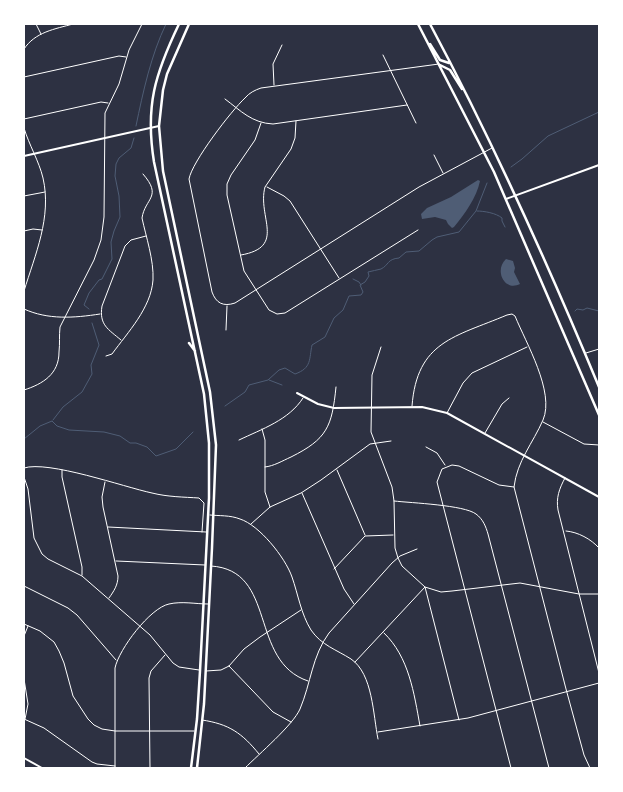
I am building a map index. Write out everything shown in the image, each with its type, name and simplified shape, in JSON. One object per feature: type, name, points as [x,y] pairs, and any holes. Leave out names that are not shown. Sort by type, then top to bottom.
[{"type":"main road","points":[[179,24],[166,52],[156,81],[150,128],[154,162],[204,394],[210,458],[200,670],[191,768]]},
{"type":"main road","points":[[189,24],[174,56],[164,86],[159,143],[163,171],[210,392],[216,445],[206,671],[197,768]]},
{"type":"main road","points":[[418,24],[484,152],[599,412]]},
{"type":"main road","points":[[430,24],[516,195],[599,387]]},
{"type":"main road","points":[[428,43],[432,45],[440,60],[449,63]]},
{"type":"main road","points":[[439,64],[448,68],[463,90]]},
{"type":"main road","points":[[190,325],[195,324]]},
{"type":"main road","points":[[189,343],[195,351]]},
{"type":"street","points":[[36,24],[41,34]]},
{"type":"street","points":[[24,49],[29,41],[41,34],[73,24]]},
{"type":"street","points":[[24,390],[42,383],[52,373],[58,362],[59,335],[64,318],[94,260],[104,217],[105,112],[119,84],[127,57],[142,24]]},
{"type":"street","points":[[274,86],[273,64],[282,44]]},
{"type":"street","points":[[383,55],[416,123]]},
{"type":"street","points":[[24,77],[119,56],[127,57]]},
{"type":"street","points":[[439,64],[261,88],[250,93],[236,108],[194,166],[189,179],[212,292],[218,302],[227,306],[235,303],[414,190],[492,148]]},
{"type":"street","points":[[225,99],[261,123],[273,124],[407,106]]},
{"type":"street","points":[[24,119],[101,102],[108,104]]},
{"type":"street","points":[[240,255],[259,250],[266,240],[268,231],[263,201],[265,186],[291,149],[295,138],[296,121]]},
{"type":"street","points":[[261,123],[255,140],[231,175],[227,184],[227,195],[244,271],[269,310],[277,314],[285,313],[418,230]]},
{"type":"street","points":[[24,156],[159,126]]},
{"type":"street","points":[[24,128],[40,170],[45,192],[45,216],[24,291]]},
{"type":"street","points":[[434,155],[444,174]]},
{"type":"street","points":[[506,200],[599,165]]},
{"type":"street","points":[[106,356],[112,354],[122,340],[144,308],[151,291],[153,270],[142,218],[143,211],[152,197],[152,191],[144,174]]},
{"type":"street","points":[[265,186],[290,201],[339,278]]},
{"type":"street","points":[[414,190],[416,194]]},
{"type":"street","points":[[24,196],[45,192]]},
{"type":"street","points":[[24,231],[42,230]]},
{"type":"street","points":[[122,340],[105,327],[101,314],[102,306],[125,246],[131,240],[146,236]]},
{"type":"street","points":[[226,330],[227,306]]},
{"type":"street","points":[[24,309],[39,315],[64,318],[101,314]]},
{"type":"street","points":[[412,407],[416,378],[421,366],[430,354],[450,339],[512,314],[528,347],[545,390],[546,406],[543,421],[518,466],[514,486],[566,692],[584,755],[590,768]]},
{"type":"street","points":[[381,347],[372,375],[372,432],[390,480],[394,501],[394,548],[402,566],[424,587],[441,592],[520,583],[579,594],[599,594]]},
{"type":"street","points":[[447,413],[463,383],[472,373],[528,347]]},
{"type":"street","points":[[585,354],[599,349]]},
{"type":"street","points":[[265,467],[276,464],[313,444],[321,437],[327,428],[334,408],[336,387]]},
{"type":"street","points":[[297,393],[318,404],[334,408],[412,407],[431,408],[447,413],[599,497]]},
{"type":"street","points":[[239,440],[292,412],[304,397]]},
{"type":"street","points":[[485,434],[502,404],[509,398]]},
{"type":"street","points":[[543,421],[584,444],[599,445]]},
{"type":"street","points":[[262,429],[265,440],[265,492],[270,507]]},
{"type":"street","points":[[251,524],[270,507],[301,493],[337,470],[370,444],[391,440]]},
{"type":"street","points":[[426,447],[437,453],[445,466]]},
{"type":"street","points":[[24,468],[44,466],[154,494],[200,498],[204,502],[202,532]]},
{"type":"street","points":[[511,768],[437,482],[439,473],[445,466],[459,466],[499,486],[514,486]]},
{"type":"street","points":[[62,470],[82,566],[82,576]]},
{"type":"street","points":[[337,470],[365,536]]},
{"type":"street","points":[[24,477],[28,489],[34,538],[40,550],[48,559],[82,576],[154,640],[165,655],[179,667],[200,670]]},
{"type":"street","points":[[565,478],[558,491],[557,501],[599,673]]},
{"type":"street","points":[[105,481],[102,498],[116,561],[118,583],[108,599]]},
{"type":"street","points":[[301,493],[344,589],[355,605]]},
{"type":"street","points":[[394,501],[443,506],[469,511],[476,514],[483,521],[549,768]]},
{"type":"street","points":[[208,515],[238,518],[251,524],[273,546],[285,562],[291,575],[308,626],[322,643],[355,662],[362,670],[367,680],[378,740]]},
{"type":"street","points":[[108,528],[207,532]]},
{"type":"street","points":[[564,531],[582,535],[599,548]]},
{"type":"street","points":[[334,568],[365,536],[394,535]]},
{"type":"street","points":[[246,768],[292,722],[300,710],[315,659],[322,643],[398,558],[418,549]]},
{"type":"street","points":[[116,561],[205,565]]},
{"type":"street","points":[[211,566],[217,566],[235,573],[249,586],[256,600],[273,651],[283,665],[294,675],[309,682]]},
{"type":"street","points":[[24,586],[68,608],[77,615],[117,660]]},
{"type":"street","points":[[355,662],[424,587]]},
{"type":"street","points":[[424,587],[459,720]]},
{"type":"street","points":[[24,679],[28,704],[24,719],[44,728],[92,762],[115,767],[115,668],[122,650],[156,609],[164,605],[178,603],[209,604]]},
{"type":"street","points":[[206,671],[221,670],[229,666],[244,650],[267,632],[302,610]]},
{"type":"street","points":[[24,624],[47,636],[60,651],[73,696],[88,719],[102,729],[115,731],[195,731]]},
{"type":"street","points":[[24,636],[28,626]]},
{"type":"street","points":[[383,633],[392,641],[402,657],[420,726]]},
{"type":"street","points":[[150,768],[149,678],[151,671],[165,655]]},
{"type":"street","points":[[229,666],[273,712],[292,722]]},
{"type":"street","points":[[377,732],[459,720],[599,684]]},
{"type":"street","points":[[202,720],[218,722],[232,728],[259,755]]},
{"type":"street","points":[[24,758],[42,768]]},
{"type":"water","points":[[478,180],[480,181],[473,199],[454,227],[452,228],[446,220],[435,217],[422,219],[421,214],[427,208],[451,197]]},
{"type":"water","points":[[506,259],[513,261],[514,272],[520,284],[509,285],[502,279],[502,264]]},
{"type":"waterway","points":[[136,126],[152,61],[166,24]]},
{"type":"waterway","points":[[511,167],[548,136],[599,112]]},
{"type":"waterway","points":[[89,309],[84,305],[89,293],[99,280],[102,279],[112,259],[111,242],[120,217],[119,196],[115,176],[116,164],[119,158],[131,148],[134,138]]},
{"type":"waterway","points":[[225,406],[245,392],[249,385],[268,380],[279,370],[285,368],[295,374],[304,369],[309,362],[312,345],[325,337],[334,318],[343,310],[349,296],[361,295],[363,292],[360,285],[369,276],[368,272],[381,269],[390,261],[399,258],[406,252],[419,251],[437,237],[459,232],[476,211],[487,183]]},
{"type":"waterway","points":[[477,211],[499,216],[502,218],[505,227]]},
{"type":"waterway","points":[[353,279],[361,285]]},
{"type":"waterway","points":[[575,311],[587,308],[599,311]]},
{"type":"waterway","points":[[53,420],[63,407],[82,392],[92,374],[91,365],[99,345],[92,323]]},
{"type":"waterway","points":[[269,380],[282,385]]},
{"type":"waterway","points":[[24,439],[40,426],[52,421],[57,426],[69,430],[104,432],[120,436],[130,443],[147,447],[156,456],[176,449],[193,432]]}]
